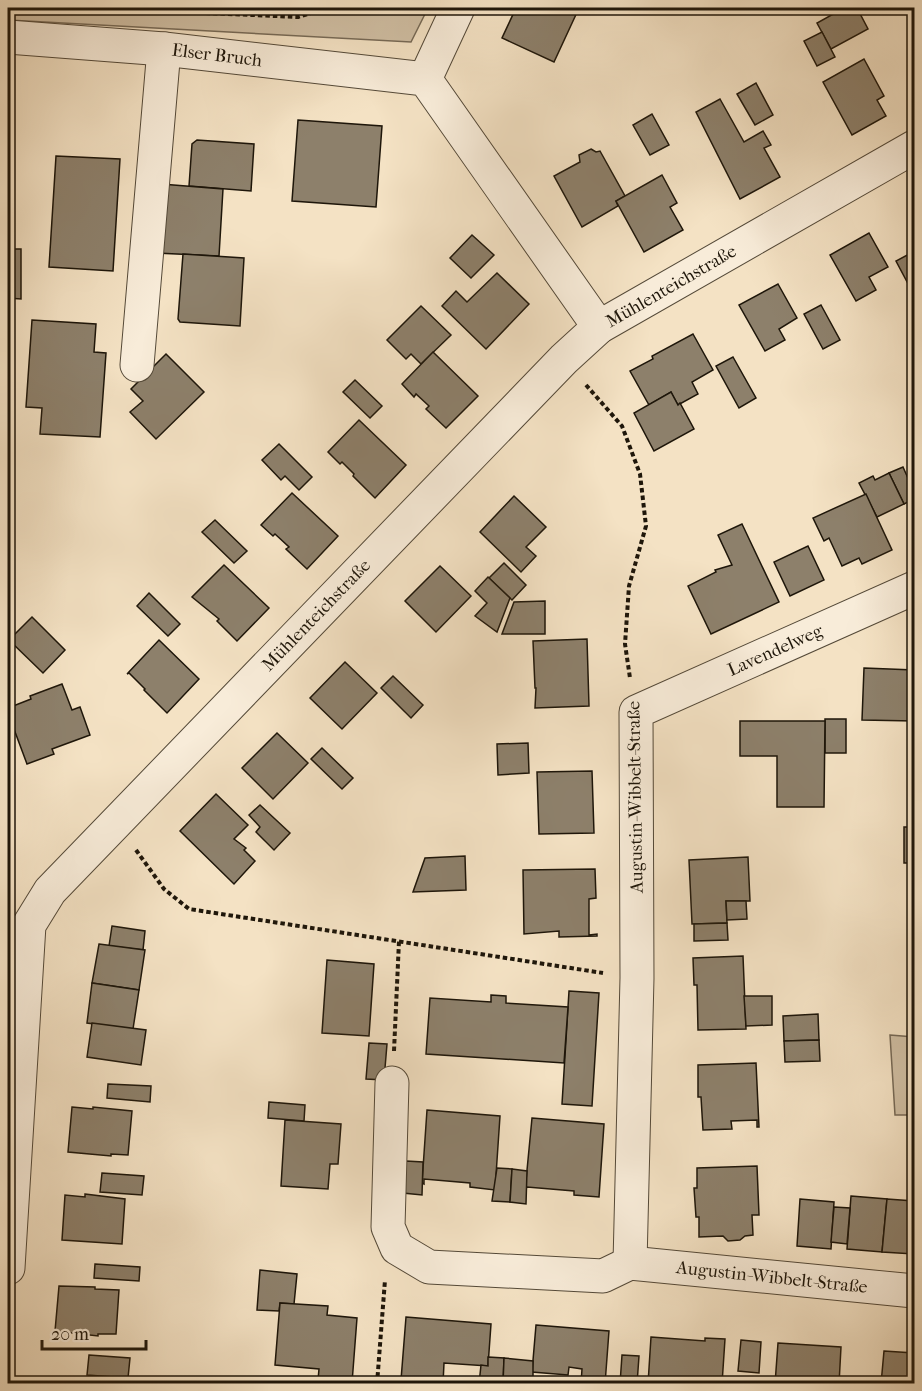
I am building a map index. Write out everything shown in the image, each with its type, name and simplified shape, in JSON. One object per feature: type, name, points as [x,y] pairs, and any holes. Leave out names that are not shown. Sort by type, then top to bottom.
[{"type":"street","points":[[458,8],[425,79],[599,327]]},
{"type":"street","name":"Elser Bruch","points":[[8,37],[164,49],[425,79]]},
{"type":"street","points":[[137,365],[164,49]]},
{"type":"street","name":"Mühlenteichstraße","points":[[8,1268],[18,919],[50,891],[564,359],[599,327],[915,147]]},
{"type":"street","name":"Lavendelweg","points":[[636,712],[915,588]]},
{"type":"street","name":"Augustin-Wibbelt-Straße","points":[[636,712],[638,978],[630,1263],[915,1291]]},
{"type":"street","points":[[392,1083],[388,1227],[397,1248],[429,1267],[603,1276],[630,1263]]},
{"type":"path","points":[[137,10],[298,17],[327,8]]},
{"type":"path","name":"Augustin-Wibbelt-Straße","points":[[564,359],[622,426],[640,474],[646,526],[629,585],[626,644],[636,712]]},
{"type":"path","points":[[117,822],[164,889],[189,909],[638,978]]},
{"type":"path","points":[[392,1083],[399,941]]},
{"type":"path","points":[[377,1383],[387,1257],[397,1248]]},
{"type":"shaded area","points":[[8,8],[428,8],[411,42],[8,20]]},
{"type":"shaded area","points":[[890,1035],[914,1037],[914,1115],[895,1115]]},
{"type":"building","points":[[516,8],[579,8],[554,62],[502,38]]},
{"type":"building","points":[[844,8],[857,8],[868,29],[831,49],[817,23]]},
{"type":"building","points":[[822,32],[835,57],[817,66],[804,41]]},
{"type":"building","points":[[914,41],[914,62],[911,50]]},
{"type":"building","points":[[864,59],[884,96],[877,100],[886,116],[852,135],[823,82]]},
{"type":"building","points":[[756,83],[773,115],[755,125],[737,94]]},
{"type":"building","points":[[720,99],[744,142],[763,131],[771,145],[764,148],[780,177],[740,199],[696,112]]},
{"type":"building","points":[[652,114],[669,145],[650,155],[633,125]]},
{"type":"building","points":[[298,120],[382,126],[376,207],[292,201]]},
{"type":"building","points":[[197,140],[254,144],[251,191],[189,186],[192,144]]},
{"type":"building","points":[[591,149],[596,152],[600,151],[625,196],[616,201],[618,206],[582,227],[554,176],[580,162],[579,155]]},
{"type":"building","points":[[56,156],[120,159],[113,271],[49,267]]},
{"type":"building","points":[[8,164],[13,164],[9,217],[8,217]]},
{"type":"building","points":[[662,175],[677,203],[670,207],[683,230],[644,252],[616,201]]},
{"type":"building","points":[[161,184],[223,189],[219,256],[156,253]]},
{"type":"building","points":[[869,233],[888,267],[869,277],[876,290],[856,301],[830,255]]},
{"type":"building","points":[[472,235],[494,255],[471,278],[450,258]]},
{"type":"building","points":[[8,249],[21,249],[21,299],[8,298]]},
{"type":"building","points":[[913,252],[914,255],[914,295],[896,261]]},
{"type":"building","points":[[183,254],[244,258],[240,326],[180,322],[178,319]]},
{"type":"building","points":[[497,273],[529,304],[486,349],[442,306],[456,291],[467,302]]},
{"type":"building","points":[[778,284],[797,318],[779,329],[785,340],[765,351],[739,305]]},
{"type":"building","points":[[821,305],[840,340],[823,349],[804,314]]},
{"type":"building","points":[[421,306],[451,335],[421,364],[411,354],[406,359],[387,340]]},
{"type":"building","points":[[32,320],[96,324],[94,352],[106,353],[100,437],[40,434],[42,408],[26,407]]},
{"type":"building","points":[[693,334],[713,370],[692,382],[698,394],[678,405],[671,392],[649,405],[630,371]]},
{"type":"building","points":[[433,352],[478,396],[446,428],[426,409],[429,406],[416,394],[414,397],[402,384]]},
{"type":"building","points":[[166,354],[204,392],[156,439],[130,412],[143,401],[131,389]]},
{"type":"building","points":[[733,357],[756,398],[739,408],[716,366]]},
{"type":"building","points":[[355,380],[382,406],[370,418],[343,392]]},
{"type":"building","points":[[671,392],[678,405],[680,403],[694,429],[654,451],[634,413]]},
{"type":"building","points":[[359,420],[406,465],[375,498],[342,462],[340,464],[328,452]]},
{"type":"building","points":[[279,444],[312,477],[299,490],[285,476],[281,480],[262,460]]},
{"type":"building","points":[[903,467],[914,492],[914,499],[904,504],[889,473]]},
{"type":"building","points":[[889,473],[904,504],[877,517],[859,483],[873,476],[875,480]]},
{"type":"building","points":[[909,477],[910,479],[914,477],[914,492]]},
{"type":"building","points":[[292,493],[338,536],[307,569],[286,549],[289,547],[261,525]]},
{"type":"building","points":[[866,494],[892,550],[862,564],[859,558],[842,566],[829,538],[824,541],[813,518]]},
{"type":"building","points":[[514,496],[546,527],[526,547],[536,556],[521,572],[480,532]]},
{"type":"building","points":[[215,520],[247,551],[234,563],[202,532]]},
{"type":"building","points":[[742,524],[779,602],[711,634],[688,586],[716,572],[715,570],[732,565],[718,535]]},
{"type":"building","points":[[808,546],[824,580],[790,596],[774,562]]},
{"type":"building","points":[[504,563],[526,585],[512,600],[489,578]]},
{"type":"building","points":[[224,565],[269,608],[237,641],[217,621],[219,619],[192,597]]},
{"type":"building","points":[[440,566],[471,596],[436,632],[405,601]]},
{"type":"building","points":[[488,577],[510,598],[497,632],[475,616],[487,603],[475,591]]},
{"type":"building","points":[[149,593],[180,624],[168,636],[137,606]]},
{"type":"building","points":[[545,601],[545,634],[502,634],[514,602]]},
{"type":"building","points":[[32,617],[65,650],[43,673],[9,640]]},
{"type":"building","points":[[587,639],[589,706],[535,708],[533,641]]},
{"type":"building","points":[[159,640],[199,679],[167,713],[129,673],[127,674]]},
{"type":"building","points":[[345,662],[377,693],[342,729],[310,698]]},
{"type":"building","points":[[864,668],[914,670],[914,721],[862,720]]},
{"type":"building","points":[[393,676],[423,705],[411,718],[381,688]]},
{"type":"building","points":[[62,684],[72,710],[80,707],[90,735],[52,749],[54,754],[27,764],[8,708],[31,699],[30,696]]},
{"type":"building","points":[[825,719],[846,719],[846,753],[825,753]]},
{"type":"building","points":[[740,721],[825,721],[824,807],[777,807],[777,756],[740,756]]},
{"type":"building","points":[[277,733],[308,763],[273,799],[242,768]]},
{"type":"building","points":[[528,743],[529,773],[498,775],[497,744]]},
{"type":"building","points":[[322,748],[353,778],[342,789],[311,759]]},
{"type":"building","points":[[592,771],[594,833],[539,834],[537,772]]},
{"type":"building","points":[[216,794],[248,825],[234,839],[246,848],[244,850],[255,861],[234,884],[180,831]]},
{"type":"building","points":[[260,805],[290,833],[274,850],[256,832],[260,827],[249,815]]},
{"type":"building","points":[[904,827],[914,827],[914,863],[904,863]]},
{"type":"building","points":[[465,856],[466,890],[413,892],[425,858]]},
{"type":"building","points":[[748,857],[750,901],[726,901],[727,923],[692,924],[689,860]]},
{"type":"building","points":[[595,869],[596,898],[589,899],[589,935],[597,934],[597,936],[559,937],[559,931],[524,934],[523,870]]},
{"type":"building","points":[[726,901],[746,901],[747,919],[727,920]]},
{"type":"building","points":[[727,923],[728,940],[694,941],[694,924]]},
{"type":"building","points":[[112,926],[145,931],[143,950],[109,946]]},
{"type":"building","points":[[99,944],[145,950],[139,990],[92,983]]},
{"type":"building","points":[[743,956],[746,1029],[698,1030],[697,985],[694,985],[693,958]]},
{"type":"building","points":[[327,960],[374,964],[369,1036],[322,1033]]},
{"type":"building","points":[[92,983],[139,990],[133,1029],[87,1023]]},
{"type":"building","points":[[569,991],[599,993],[592,1106],[562,1104]]},
{"type":"building","points":[[491,995],[506,996],[506,1003],[568,1007],[564,1063],[426,1054],[430,998],[491,1002]]},
{"type":"building","points":[[744,996],[772,996],[772,1025],[746,1026]]},
{"type":"building","points":[[818,1014],[819,1040],[784,1041],[783,1016]]},
{"type":"building","points":[[92,1023],[146,1030],[141,1065],[87,1057]]},
{"type":"building","points":[[819,1040],[820,1061],[785,1062],[784,1041]]},
{"type":"building","points":[[369,1043],[387,1044],[384,1080],[366,1079]]},
{"type":"building","points":[[756,1063],[759,1127],[757,1127],[757,1120],[731,1121],[732,1129],[703,1130],[701,1097],[698,1097],[698,1065]]},
{"type":"building","points":[[108,1084],[151,1086],[150,1102],[107,1098]]},
{"type":"building","points":[[269,1102],[305,1105],[304,1121],[268,1118]]},
{"type":"building","points":[[72,1107],[132,1111],[128,1155],[111,1154],[111,1156],[68,1152]]},
{"type":"building","points":[[427,1110],[500,1116],[495,1190],[470,1187],[470,1183],[424,1179],[424,1184],[422,1183]]},
{"type":"building","points":[[532,1118],[604,1124],[599,1197],[574,1195],[574,1191],[527,1187],[525,1191]]},
{"type":"building","points":[[285,1120],[341,1124],[338,1164],[330,1164],[328,1189],[281,1186]]},
{"type":"building","points":[[406,1161],[423,1162],[422,1195],[403,1193]]},
{"type":"building","points":[[757,1166],[759,1215],[752,1215],[753,1235],[745,1236],[740,1240],[728,1241],[723,1236],[699,1237],[699,1217],[696,1217],[694,1188],[697,1188],[697,1168]]},
{"type":"building","points":[[497,1168],[512,1169],[510,1202],[492,1201]]},
{"type":"building","points":[[512,1169],[527,1171],[526,1204],[510,1202]]},
{"type":"building","points":[[102,1173],[144,1176],[142,1195],[100,1192]]},
{"type":"building","points":[[85,1194],[125,1199],[122,1244],[62,1240],[65,1195],[85,1197]]},
{"type":"building","points":[[851,1196],[887,1199],[882,1252],[847,1249]]},
{"type":"building","points":[[800,1199],[834,1202],[831,1249],[797,1246]]},
{"type":"building","points":[[887,1199],[914,1201],[914,1254],[882,1252]]},
{"type":"building","points":[[834,1207],[850,1208],[847,1244],[831,1242]]},
{"type":"building","points":[[95,1264],[140,1267],[139,1281],[94,1278]]},
{"type":"building","points":[[260,1270],[297,1274],[294,1304],[280,1303],[279,1311],[257,1310]]},
{"type":"building","points":[[59,1286],[119,1290],[116,1334],[98,1334],[98,1336],[55,1331]]},
{"type":"building","points":[[280,1303],[328,1306],[327,1315],[357,1318],[352,1383],[318,1380],[319,1369],[275,1365]]},
{"type":"building","points":[[406,1317],[491,1324],[488,1366],[444,1363],[443,1384],[401,1380]]},
{"type":"building","points":[[536,1325],[609,1331],[605,1384],[581,1384],[582,1369],[569,1367],[568,1375],[532,1372]]},
{"type":"building","points":[[651,1337],[705,1341],[705,1338],[725,1339],[722,1384],[648,1384]]},
{"type":"building","points":[[741,1340],[761,1342],[759,1373],[738,1371]]},
{"type":"building","points":[[778,1343],[841,1347],[839,1384],[775,1384]]},
{"type":"building","points":[[884,1351],[914,1353],[914,1384],[881,1384]]},
{"type":"building","points":[[89,1355],[130,1358],[128,1378],[87,1375]]},
{"type":"building","points":[[622,1355],[639,1356],[637,1384],[620,1384]]},
{"type":"building","points":[[488,1357],[504,1358],[503,1384],[479,1384],[481,1365],[488,1366]]},
{"type":"building","points":[[504,1358],[533,1361],[533,1384],[503,1384]]},
{"type":"building","points":[[52,1377],[88,1378],[88,1380],[112,1381],[112,1384],[52,1384]]}]
